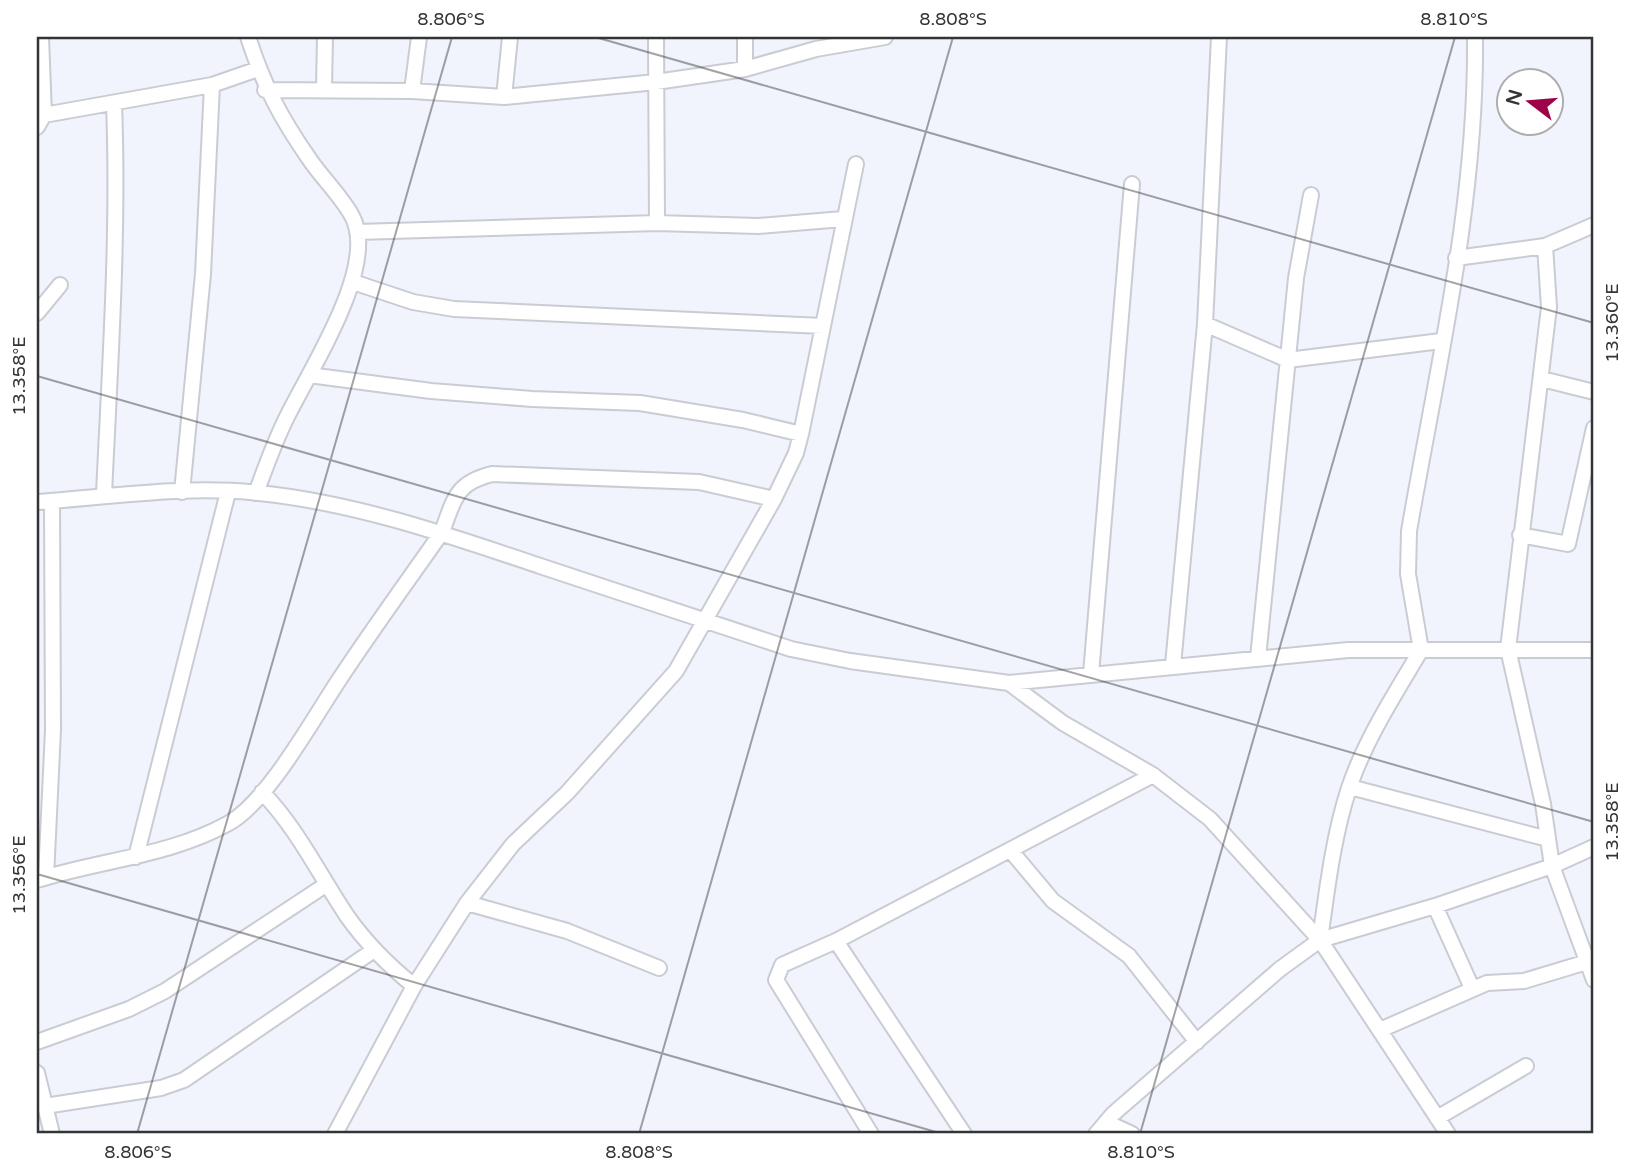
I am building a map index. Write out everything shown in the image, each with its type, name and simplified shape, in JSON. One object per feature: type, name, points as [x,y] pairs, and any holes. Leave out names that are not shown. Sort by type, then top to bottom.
[{"type":"street","points":[[41,37],[40,121],[114,103],[212,85],[258,69]]},
{"type":"street","points":[[248,37],[265,90],[311,161],[352,217],[357,232],[358,258],[353,282],[284,422],[256,493]]},
{"type":"street","points":[[324,37],[324,89]]},
{"type":"street","points":[[412,91],[419,37]]},
{"type":"street","points":[[504,97],[510,37]]},
{"type":"street","points":[[656,37],[657,223]]},
{"type":"street","points":[[745,37],[745,69]]},
{"type":"street","points":[[265,90],[412,91],[504,97],[656,82],[745,69],[815,43],[885,37]]},
{"type":"street","points":[[1173,666],[1205,324],[1219,37]]},
{"type":"street","points":[[1320,940],[1330,870],[1350,787],[1390,702],[1422,650],[1408,573],[1409,531],[1456,258],[1475,97],[1475,37]]},
{"type":"street","points":[[182,492],[203,274],[212,85]]},
{"type":"street","points":[[104,494],[114,273],[114,103]]},
{"type":"street","points":[[335,1134],[414,986],[467,903],[513,844],[567,793],[658,694],[707,620],[774,499],[796,453],[801,434],[856,164]]},
{"type":"street","points":[[1091,674],[1132,184]]},
{"type":"street","points":[[1258,657],[1296,278],[1311,195]]},
{"type":"street","points":[[357,232],[657,223],[758,226],[843,219]]},
{"type":"street","points":[[1456,258],[1545,246],[1594,225]]},
{"type":"street","points":[[1545,246],[1549,307],[1508,649],[1552,866],[1594,980]]},
{"type":"street","points":[[353,282],[413,302],[453,309],[823,326]]},
{"type":"street","points":[[37,313],[60,285]]},
{"type":"street","points":[[1205,324],[1288,360],[1441,341]]},
{"type":"street","points":[[309,375],[430,391],[640,403],[743,419],[801,434]]},
{"type":"street","points":[[1542,379],[1594,391]]},
{"type":"street","points":[[1520,535],[1568,544],[1594,428]]},
{"type":"street","points":[[774,499],[699,482],[492,474],[464,484],[456,494],[442,532],[262,792],[233,821],[204,836],[136,857],[41,878],[52,730],[44,502],[104,494],[182,492],[256,493],[317,501],[442,532],[803,652],[1009,683],[1348,650],[1594,650]]},
{"type":"street","points":[[136,857],[228,492]]},
{"type":"street","points":[[1009,683],[1063,723],[1153,775],[1210,819],[1320,940],[1448,1134]]},
{"type":"street","points":[[871,1134],[776,979],[777,971],[782,965],[836,941],[1153,775]]},
{"type":"street","points":[[1350,787],[1548,839]]},
{"type":"street","points":[[262,792],[286,817],[327,884],[374,950],[414,986]]},
{"type":"street","points":[[1096,1134],[1106,1122],[1280,969],[1320,940],[1435,906],[1552,866],[1594,847]]},
{"type":"street","points":[[1011,851],[1054,901],[1129,956],[1197,1042]]},
{"type":"street","points":[[37,1042],[129,1009],[165,990],[327,884]]},
{"type":"street","points":[[467,903],[567,931],[659,968]]},
{"type":"street","points":[[1435,906],[1472,988]]},
{"type":"street","points":[[836,941],[964,1134]]},
{"type":"street","points":[[45,1106],[161,1088],[184,1080],[374,950]]},
{"type":"street","points":[[1380,1030],[1487,983],[1524,981],[1587,962]]},
{"type":"street","points":[[1437,1118],[1527,1066]]},
{"type":"street","points":[[37,1073],[52,1134]]},
{"type":"street","points":[[1106,1122],[1132,1134]]}]
